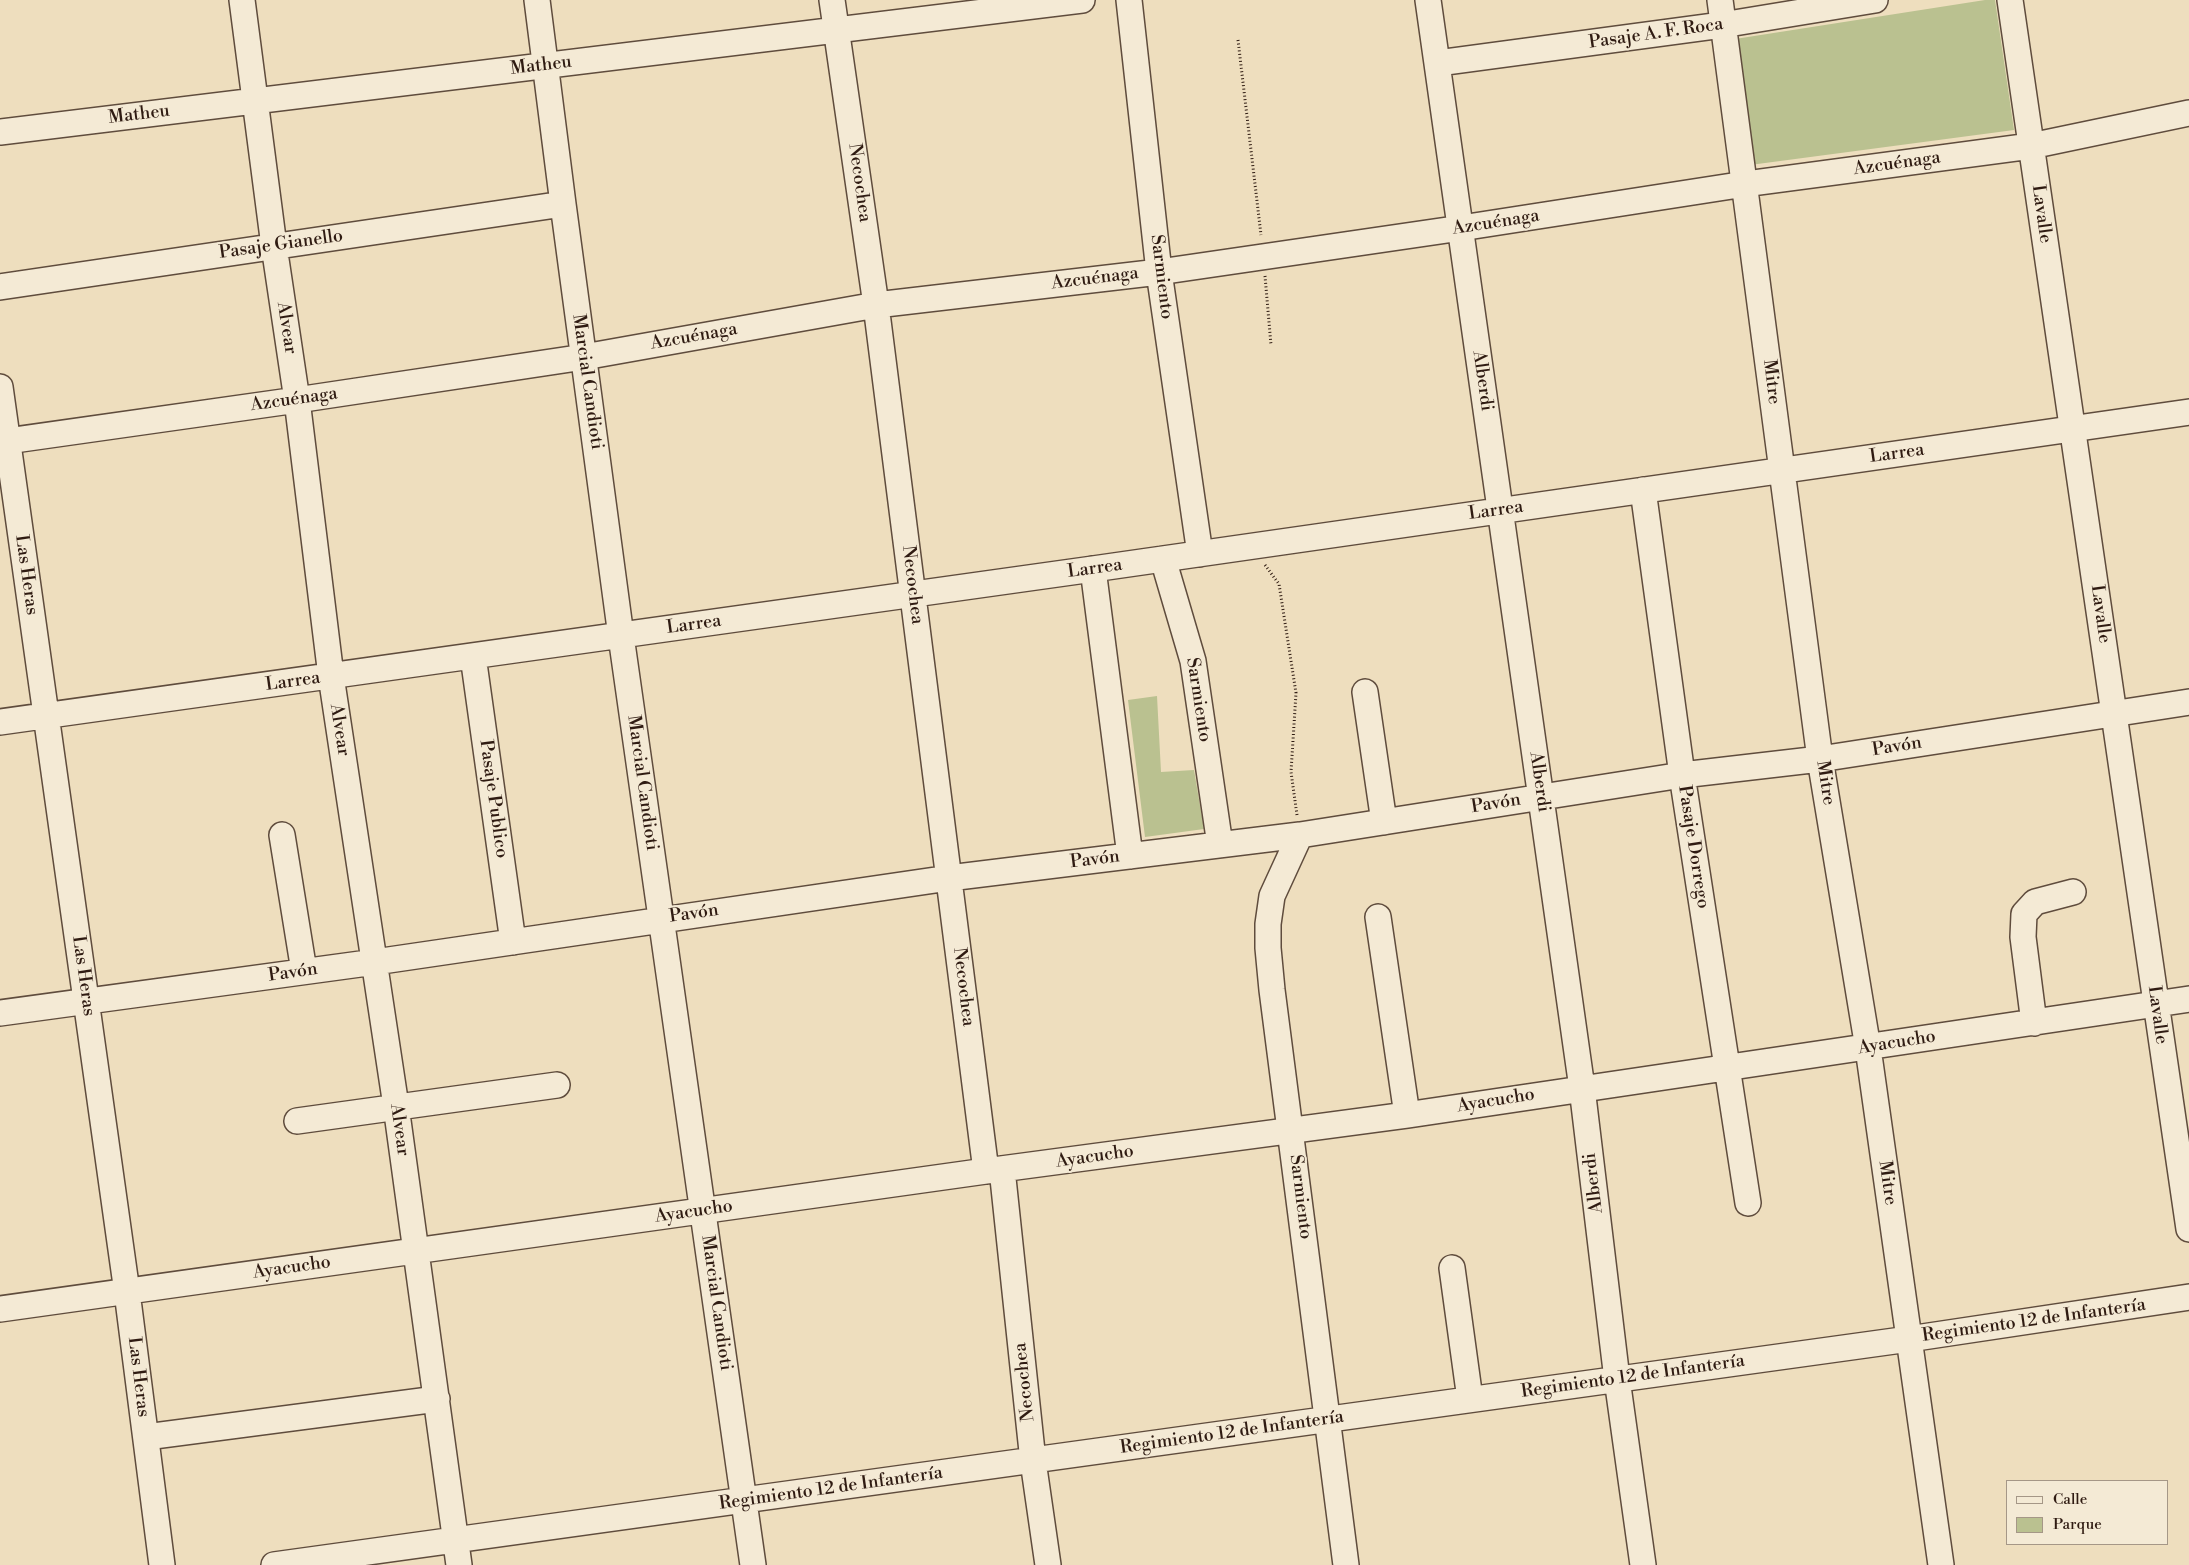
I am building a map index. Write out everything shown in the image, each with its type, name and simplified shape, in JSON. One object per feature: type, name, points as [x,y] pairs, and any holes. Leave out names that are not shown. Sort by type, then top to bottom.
[{"type":"street","name":"Alvear","points":[[242,0],[274,246],[297,400],[331,676],[396,1106],[459,1565]]},
{"type":"street","name":"Marcial Candioti","points":[[537,0],[621,636],[753,1565]]},
{"type":"street","name":"Necochea","points":[[832,0],[876,305],[949,878],[994,1170],[1048,1565]]},
{"type":"street","name":"Matheu","points":[[0,132],[1082,0]]},
{"type":"street","name":"Sarmiento","points":[[1129,0],[1159,272],[1200,554]]},
{"type":"street","name":"Alberdi","points":[[1428,0],[1582,1088],[1617,1379],[1643,1565]]},
{"type":"street","name":"Mitre","points":[[1720,0],[1820,759],[1868,1048],[1941,1565]]},
{"type":"street","name":"Pasaje A. F. Roca","points":[[1438,63],[1722,25],[1875,0]]},
{"type":"street","name":"Lavalle","points":[[2010,0],[2189,1229]]},
{"type":"street","name":"Azcuénaga","points":[[4,441],[584,357],[876,305],[1159,272],[1745,184],[2031,146],[2189,113]]},
{"type":"street","name":"Pasaje Gianello","points":[[0,287],[563,204]]},
{"type":"street","name":"Las Heras","points":[[0,387],[4,441],[46,716],[127,1292],[162,1565]]},
{"type":"street","name":"Larrea","points":[[0,722],[621,636],[2189,412]]},
{"type":"street","name":"Pasaje Dorrego","points":[[1643,490],[1682,775],[1748,1202]]},
{"type":"street","name":"Sarmiento","points":[[1163,559],[1193,661],[1220,845]]},
{"type":"street","points":[[1092,569],[1130,856]]},
{"type":"street","name":"Pasaje Publico","points":[[473,656],[513,942]]},
{"type":"street","points":[[1365,692],[1384,822]]},
{"type":"street","name":"Pavón","points":[[0,1013],[375,962],[662,918],[949,878],[1300,835],[1682,775],[1820,759],[2114,712],[2189,702]]},
{"type":"street","points":[[282,835],[304,971]]},
{"type":"street","name":"Sarmiento","points":[[1300,835],[1272,896],[1268,924],[1272,990],[1346,1565]]},
{"type":"street","points":[[2034,1022],[2023,937],[2024,914],[2035,902],[2073,892]]},
{"type":"street","points":[[1378,917],[1407,1115]]},
{"type":"street","name":"Ayacucho","points":[[0,1309],[994,1170],[1407,1115],[2189,999]]},
{"type":"street","points":[[297,1121],[557,1085]]},
{"type":"street","points":[[1452,1268],[1470,1399]]},
{"type":"street","name":"Regimiento 12 de Infantería","points":[[274,1565],[1033,1462],[2189,1298]]},
{"type":"street","points":[[146,1437],[436,1399]]},
{"type":"path","points":[[1238,40],[1264,257],[1271,345]]},
{"type":"path","points":[[1252,546],[1279,584],[1296,693],[1291,772],[1300,835]]},
{"type":"green space","points":[[1995,0],[2014,130],[1750,165],[1735,39]]},
{"type":"green space","points":[[1157,696],[1161,772],[1194,770],[1204,829],[1145,837],[1128,700]]}]
